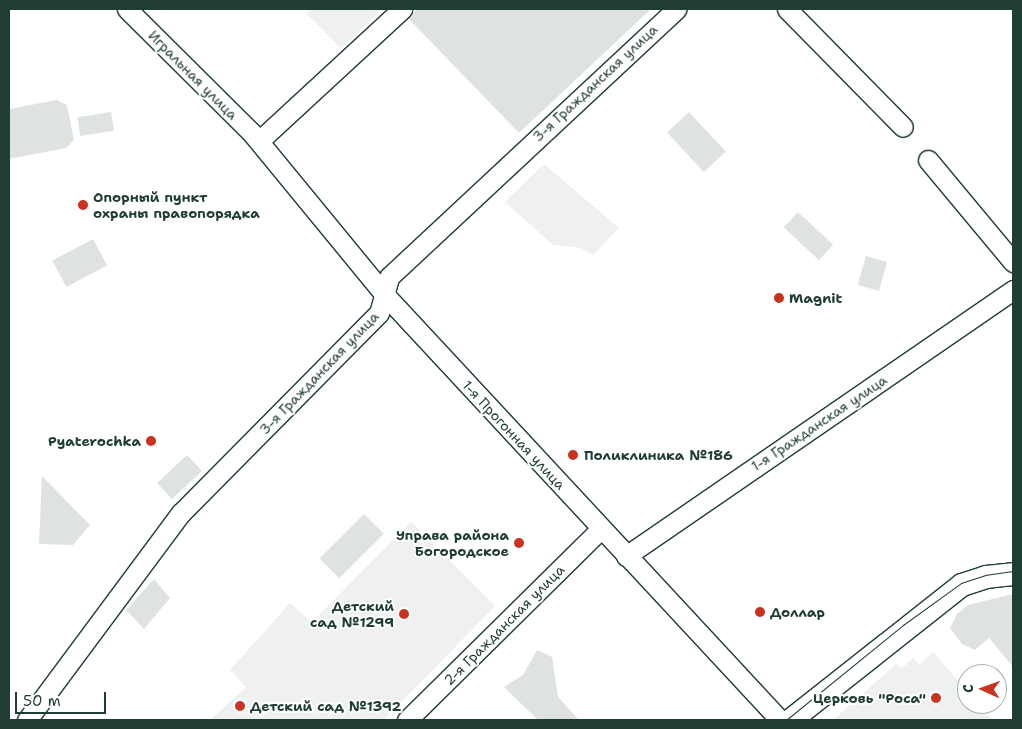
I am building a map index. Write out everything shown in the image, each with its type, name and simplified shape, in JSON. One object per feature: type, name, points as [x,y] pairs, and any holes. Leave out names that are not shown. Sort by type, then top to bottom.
[{"type":"main road","points":[[791,720],[962,585],[986,577],[1013,574]]},
{"type":"street","name":"Игральная улица","points":[[127,9],[259,141]]},
{"type":"street","points":[[259,141],[402,9]]},
{"type":"street","name":"3-я Гражданская улица","points":[[27,720],[181,513],[379,313],[389,277],[676,9]]},
{"type":"street","points":[[787,9],[902,127]]},
{"type":"street","name":"1-я Прогонная улица","points":[[259,141],[385,294],[780,720]]},
{"type":"street","points":[[928,160],[1013,262]]},
{"type":"street","name":"1-я Гражданская улица","points":[[626,556],[1013,290]]},
{"type":"street","name":"2-я Гражданская улица","points":[[407,720],[601,529]]},
{"type":"shaded area","points":[[310,9],[382,9],[341,49],[306,13]]},
{"type":"shaded area","points":[[417,9],[651,9],[519,133],[408,18]]},
{"type":"shaded area","points":[[57,100],[67,105],[74,140],[66,148],[9,159],[9,109]]},
{"type":"shaded area","points":[[111,112],[114,131],[80,136],[77,117]]},
{"type":"shaded area","points":[[689,112],[726,151],[704,172],[667,132]]},
{"type":"shaded area","points":[[544,164],[619,228],[593,255],[581,248],[553,245],[505,202]]},
{"type":"shaded area","points":[[798,212],[833,245],[819,260],[784,227]]},
{"type":"shaded area","points":[[93,239],[107,265],[66,287],[52,261]]},
{"type":"shaded area","points":[[866,256],[887,262],[879,291],[858,285]]},
{"type":"shaded area","points":[[187,455],[202,471],[172,499],[157,483]]},
{"type":"shaded area","points":[[42,476],[90,525],[73,545],[39,544]]},
{"type":"shaded area","points":[[364,514],[384,534],[339,578],[319,559]]},
{"type":"shaded area","name":"Детский сад №1299","points":[[411,522],[495,606],[384,720],[210,720],[246,687],[230,670],[290,603],[312,622]]},
{"type":"shaded area","points":[[154,579],[170,598],[144,629],[126,610]]},
{"type":"shaded area","points":[[1013,594],[1013,667],[989,638],[975,650],[962,644],[950,628],[957,614],[968,605]]},
{"type":"shaded area","points":[[537,650],[552,657],[558,697],[579,720],[538,720],[504,687],[523,675]]},
{"type":"shaded area","points":[[933,652],[957,680],[957,714],[987,714],[992,720],[833,720],[896,664],[901,669],[913,658],[919,665]]},
{"type":"tram line","points":[[786,720],[903,625],[961,583],[985,575],[1013,571]]},
{"type":"place","name":"Опорный пункт охраны правопорядка","points":[[83,205]]},
{"type":"place","name":"Magnit","points":[[779,298]]},
{"type":"place","name":"Pyaterochka","points":[[151,441]]},
{"type":"place","name":"Поликлиника №186","points":[[573,455]]},
{"type":"place","name":"Управа района Богородское","points":[[519,543]]},
{"type":"place","name":"Доллар","points":[[760,612]]},
{"type":"place","name":"Детский сад №1299","points":[[404,614]]},
{"type":"place","name":"Церковь \"Роса\"","points":[[936,698]]},
{"type":"place","name":"Детский сад №1392","points":[[240,706]]}]
